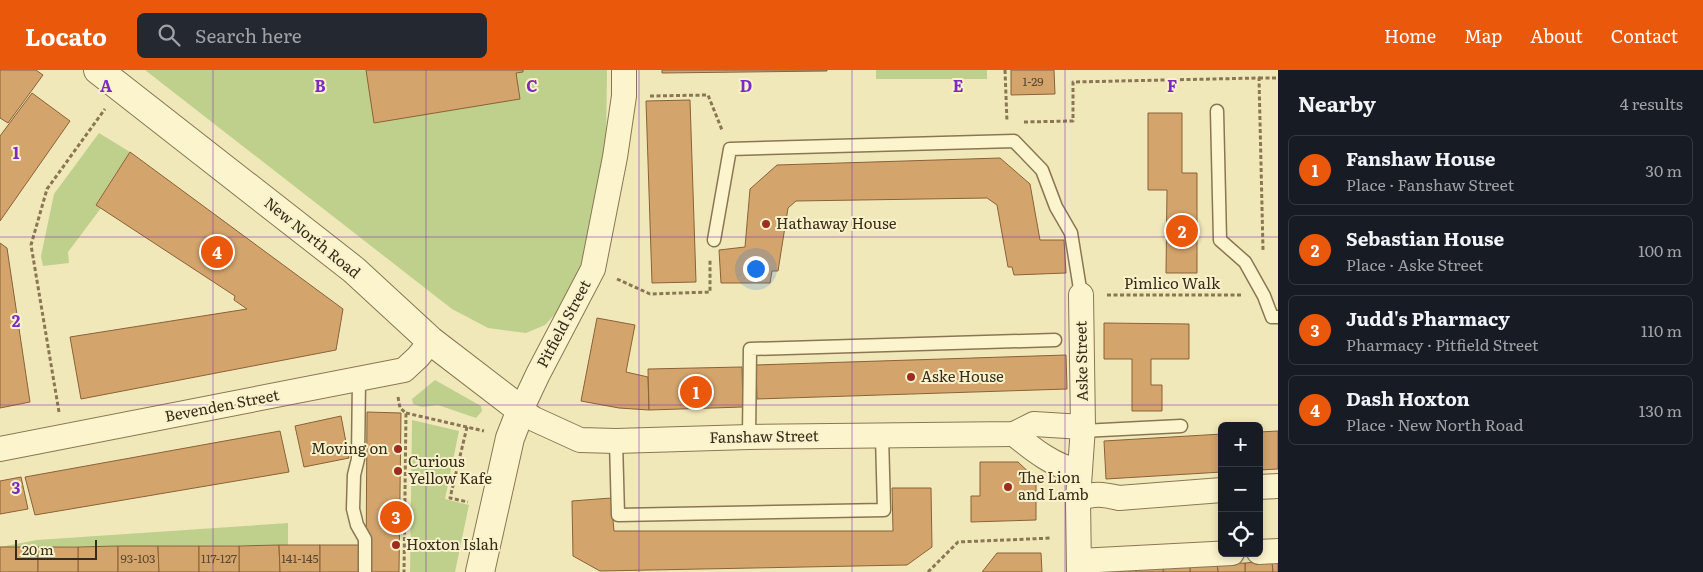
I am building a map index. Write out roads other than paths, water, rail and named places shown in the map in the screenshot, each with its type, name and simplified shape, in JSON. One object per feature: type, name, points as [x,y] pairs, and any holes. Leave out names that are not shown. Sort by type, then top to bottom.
[{"type":"street","name":"New North Road","points":[[98,70],[354,270],[431,341],[521,410]]},
{"type":"street","name":"Pitfield Street","points":[[480,572],[510,438],[538,374],[593,269],[615,157],[624,96],[624,70]]},
{"type":"street","name":"Aske Street","points":[[1081,295],[1082,429]]},
{"type":"street","name":"Bevenden Street","points":[[0,449],[404,370],[431,341]]},
{"type":"street","name":"Fanshaw Street","points":[[521,410],[534,419],[580,440],[1014,434],[1034,424],[1082,429]]},
{"type":"street","points":[[1082,429],[1078,499],[1079,567],[1218,554]]},
{"type":"street","points":[[1014,434],[1031,448],[1056,463],[1068,469],[1079,470]]},
{"type":"street","points":[[1263,487],[1278,486]]},
{"type":"street","points":[[1078,499],[1092,494],[1110,494],[1119,498],[1218,490]]},
{"type":"street","points":[[1263,552],[1278,551]]},
{"type":"lane","points":[[1217,111],[1220,240],[1245,262],[1264,296],[1272,317],[1278,317]]},
{"type":"lane","points":[[714,240],[730,149],[1014,141],[1042,170],[1056,207],[1072,232],[1081,295]]},
{"type":"lane","points":[[749,437],[750,349],[1055,340]]},
{"type":"lane","points":[[358,379],[358,459],[354,475],[353,509],[356,524],[365,539],[365,572]]},
{"type":"lane","points":[[1082,429],[1181,426]]},
{"type":"lane","points":[[616,441],[618,515],[884,510],[882,436]]},
{"type":"place","name":"Hathaway House","points":[[766,224]]},
{"type":"place","name":"Sebastian House","points":[[1182,231]]},
{"type":"place","name":"Dash Hoxton","points":[[217,252]]},
{"type":"place","name":"Aske House","points":[[911,377]]},
{"type":"place","name":"Fanshaw House","points":[[696,392]]},
{"type":"place","name":"Moving on","points":[[398,449]]},
{"type":"place","name":"Curious Yellow Kafe","points":[[398,471]]},
{"type":"place","name":"The Lion and Lamb","points":[[1008,487]]},
{"type":"place","name":"Judd's Pharmacy","points":[[396,517]]},
{"type":"place","name":"Hoxton Islah","points":[[396,545]]}]
